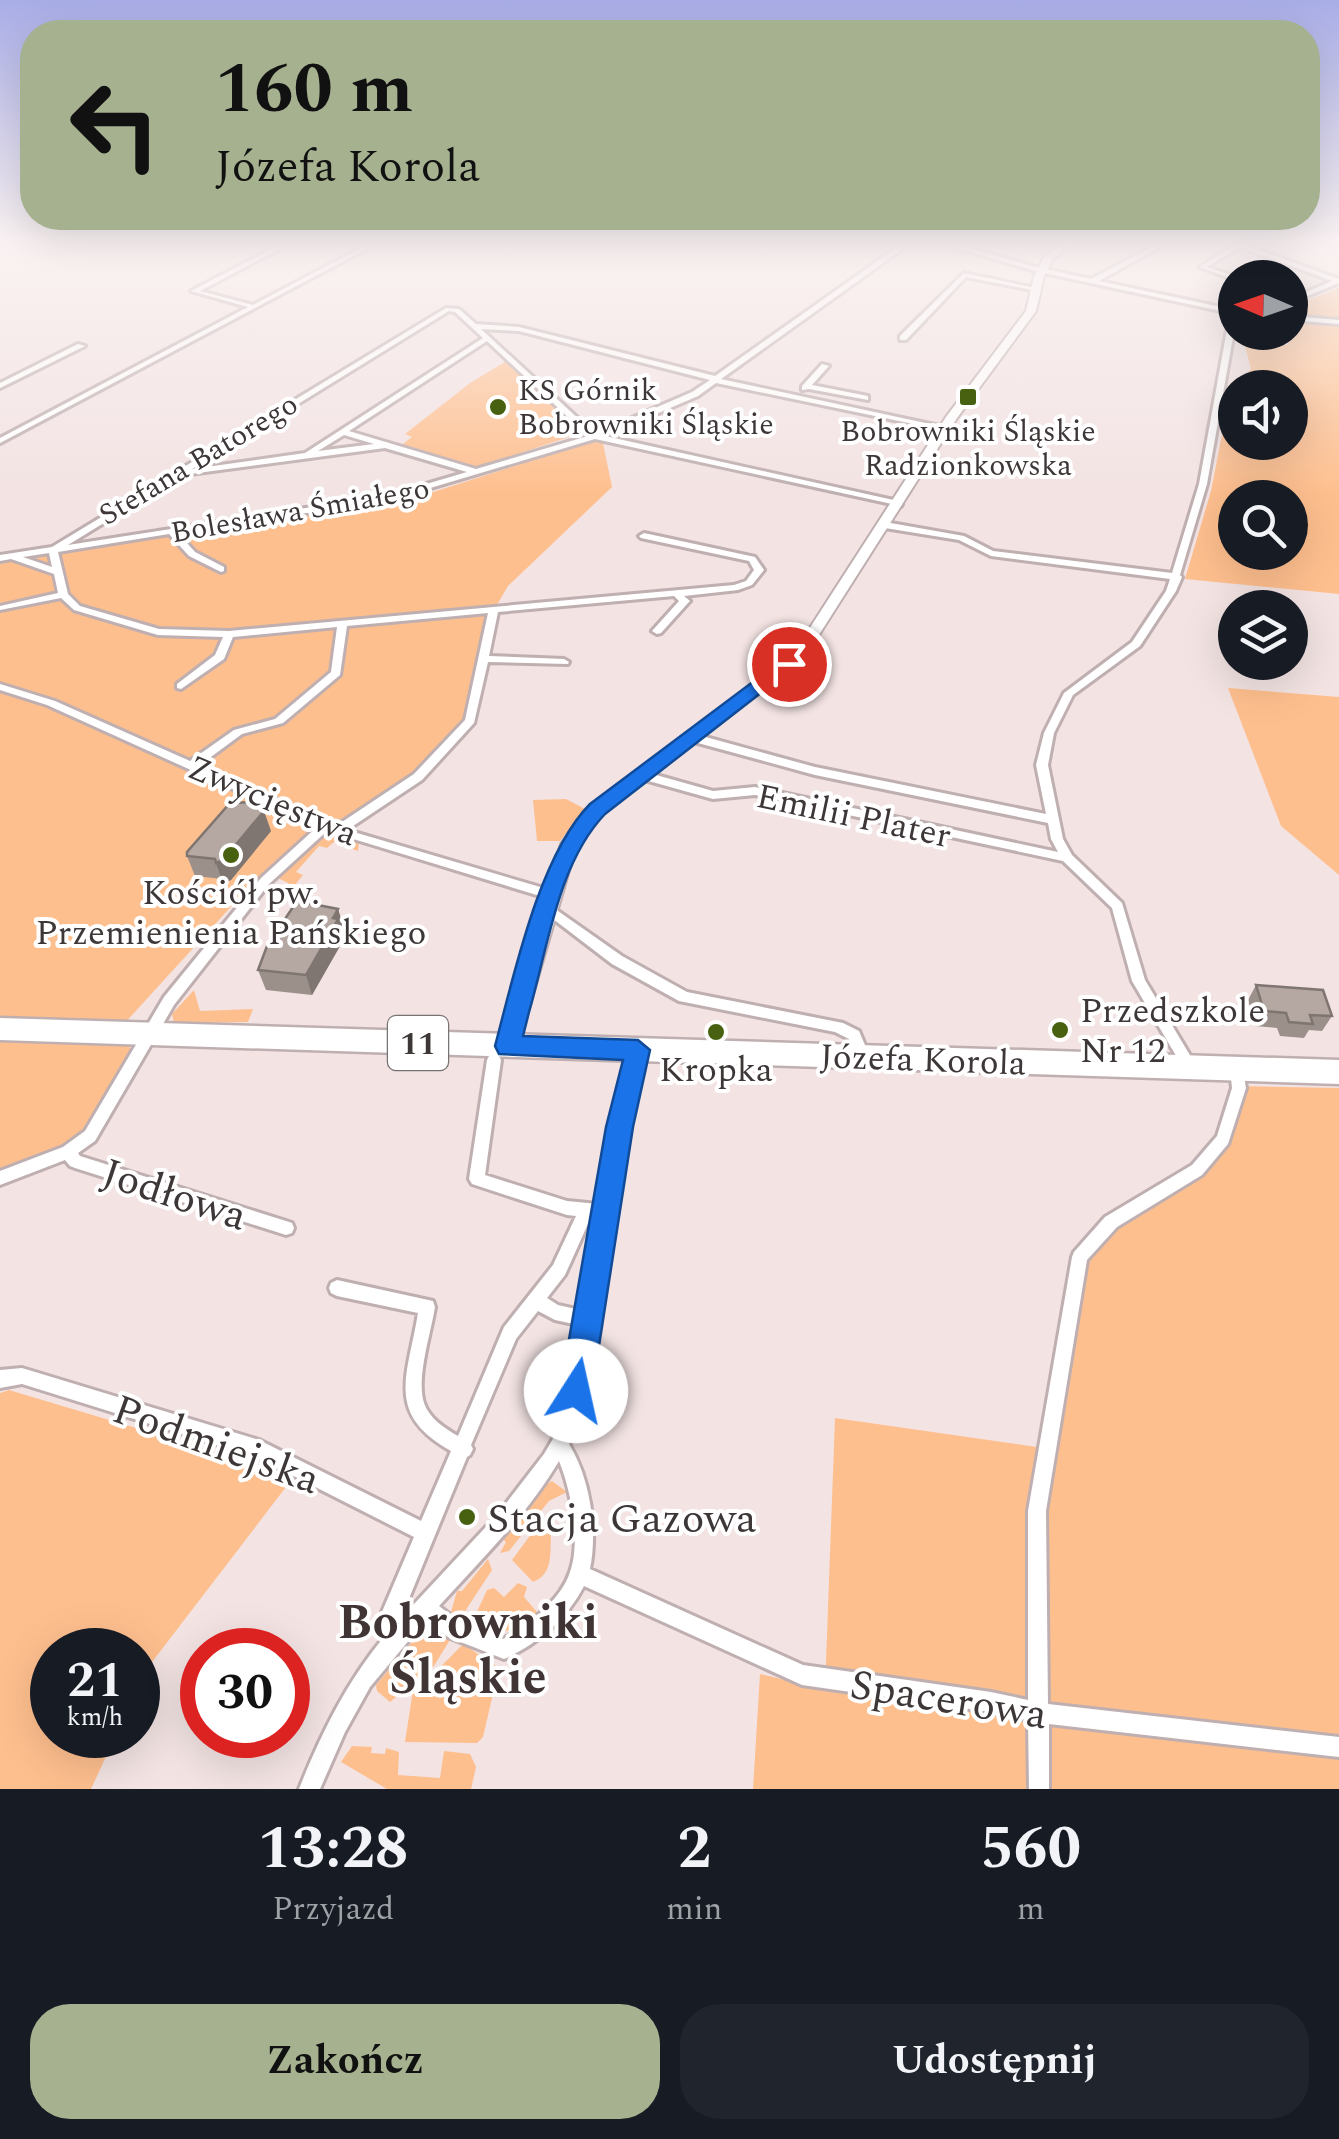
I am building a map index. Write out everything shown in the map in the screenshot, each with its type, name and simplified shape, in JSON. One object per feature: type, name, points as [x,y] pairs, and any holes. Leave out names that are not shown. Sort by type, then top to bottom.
[{"type":"highway","name":"11","points":[[0,1029],[501,1053]]},
{"type":"highway","name":"Józefa Korola","points":[[501,1053],[638,1050],[1339,1072]]},
{"type":"street","points":[[0,441],[217,326]]},
{"type":"street","name":"Stefana Batorego","points":[[53,550],[419,326]]},
{"type":"street","points":[[475,326],[593,436],[898,504]]},
{"type":"street","points":[[481,326],[519,329],[715,380],[944,428]]},
{"type":"street","name":"Bolesława Śmiałego","points":[[5,557],[390,497],[477,472],[670,407],[790,326]]},
{"type":"street","points":[[903,338],[914,326]]},
{"type":"street","points":[[606,1212],[586,1212],[477,1179],[501,1053],[578,829],[642,774],[798,657],[944,428],[1021,326]]},
{"type":"street","points":[[303,457],[487,338]]},
{"type":"street","points":[[0,386],[81,346]]},
{"type":"street","points":[[1191,1068],[1139,981],[1118,906],[1067,858],[1050,819],[1044,748],[1068,692],[1136,644],[1177,577],[1202,484],[1227,350]]},
{"type":"street","points":[[797,398],[825,366]]},
{"type":"street","points":[[807,386],[866,398]]},
{"type":"street","points":[[343,432],[477,472]]},
{"type":"street","points":[[176,474],[386,445]]},
{"type":"street","points":[[885,525],[961,538],[998,554],[1177,577]]},
{"type":"street","points":[[173,533],[192,554],[221,569]]},
{"type":"street","points":[[53,550],[62,595],[77,608],[137,629],[229,634],[735,588],[749,583],[759,570],[752,559],[644,536]]},
{"type":"street","points":[[5,557],[56,572]]},
{"type":"street","points":[[657,630],[686,601],[674,592]]},
{"type":"street","points":[[2,608],[62,595]]},
{"type":"street","points":[[0,1178],[68,1152],[102,1120],[147,1034],[255,892],[331,828],[418,777],[470,721],[494,610]]},
{"type":"street","points":[[192,766],[238,732],[280,721],[336,673],[342,623]]},
{"type":"street","points":[[181,686],[220,658],[229,634]]},
{"type":"street","points":[[483,658],[564,662]]},
{"type":"street","name":"Zwycięstwa","points":[[0,687],[51,703],[331,828],[551,902],[660,987],[722,1006],[838,1027],[854,1035],[863,1058]]},
{"type":"street","points":[[0,703],[16,692]]},
{"type":"street","points":[[691,737],[815,772],[1050,819]]},
{"type":"street","name":"Emilii Plater","points":[[642,774],[714,794],[755,791],[1067,858]]},
{"type":"street","points":[[309,1789],[357,1692],[395,1639],[426,1608],[560,1446],[570,1427],[638,1050]]},
{"type":"street","points":[[1038,1789],[1041,1714],[1037,1511],[1080,1257],[1111,1222],[1197,1170],[1223,1140],[1239,1088],[1237,1069]]},
{"type":"street","name":"Jodłowa","points":[[68,1152],[76,1161],[107,1172],[286,1228]]},
{"type":"street","points":[[395,1639],[390,1626],[392,1612],[510,1333],[559,1270],[586,1212]]},
{"type":"street","points":[[337,1288],[427,1307],[416,1366],[415,1413],[424,1425],[464,1448]]},
{"type":"street","points":[[535,1300],[554,1312],[589,1320]]},
{"type":"street","name":"Podmiejska","points":[[0,1379],[22,1376],[259,1449],[426,1533]]},
{"type":"street","points":[[426,1608],[455,1630],[504,1648],[518,1643],[555,1608],[580,1574],[578,1496],[570,1458],[560,1446]]},
{"type":"street","name":"Spacerowa","points":[[580,1574],[802,1675],[991,1702],[1041,1714],[1339,1747]]},
{"type":"shaded area","points":[[1308,326],[1339,326],[1339,594],[1185,579],[1218,455],[1218,460],[1308,460],[1308,370],[1251,369],[1246,350],[1308,350]]},
{"type":"shaded area","name":"KS Górnik Bobrowniki Śląskie","points":[[508,360],[580,430],[578,434],[474,468],[399,447],[412,437],[405,434],[470,383]]},
{"type":"shaded area","points":[[602,438],[612,487],[508,586],[494,610],[466,720],[439,756],[336,834],[359,842],[358,851],[334,842],[327,848],[319,846],[296,872],[303,875],[294,886],[278,878],[288,864],[249,887],[123,1025],[132,1055],[84,1139],[0,1174],[0,562],[430,493]]},
{"type":"shaded area","points":[[1228,688],[1339,697],[1339,875],[1281,826]]},
{"type":"shaded area","points":[[566,799],[585,809],[560,841],[537,841],[533,800]]},
{"type":"shaded area","points":[[194,990],[200,1011],[253,1009],[248,1022],[174,1023],[172,1014]]},
{"type":"shaded area","points":[[1238,1086],[1339,1088],[1339,1789],[753,1789],[760,1674],[825,1689],[835,1418],[1037,1447],[1097,1229],[1176,1183],[1221,1140]]},
{"type":"shaded area","points":[[9,1390],[203,1448],[289,1483],[160,1652],[160,1628],[30,1628],[30,1758],[105,1758],[91,1789],[0,1789],[0,1393]]},
{"type":"shaded area","points":[[552,1481],[567,1492],[549,1501],[509,1551],[500,1553],[506,1542],[501,1537],[539,1489]]},
{"type":"shaded area","points":[[537,1526],[551,1535],[550,1557],[544,1574],[533,1582],[512,1560]]},
{"type":"shaded area","points":[[488,1559],[492,1570],[458,1622],[451,1612],[457,1591],[462,1591]]},
{"type":"shaded area","points":[[518,1583],[527,1587],[524,1597],[537,1612],[505,1631],[469,1629],[487,1590],[494,1588],[504,1597]]},
{"type":"shaded area","points":[[440,1634],[451,1638],[434,1666],[390,1702],[377,1691],[376,1685],[412,1642]]},
{"type":"shaded area","points":[[463,1644],[499,1668],[483,1737],[477,1743],[405,1742],[413,1690]]},
{"type":"shaded area","points":[[352,1746],[372,1747],[371,1753],[385,1754],[386,1748],[399,1752],[398,1775],[440,1778],[444,1751],[470,1754],[476,1767],[471,1789],[387,1789],[341,1762]]},
{"type":"building","points":[[254,802],[264,811],[223,860],[216,863],[215,859],[187,856],[230,803]]},
{"type":"building","points":[[297,901],[338,909],[333,918],[338,919],[306,975],[258,970],[267,946]]},
{"type":"building","points":[[1256,985],[1323,990],[1332,1016],[1310,1015],[1313,1024],[1289,1022],[1286,1013],[1264,1011]]},
{"type":"place","name":"Bobrowniki Śląskie Radzionkowska","points":[[968,397]]},
{"type":"place","name":"KS Górnik Bobrowniki Śląskie","points":[[498,407]]},
{"type":"place","name":"Kościół pw. Przemienienia Pańskiego","points":[[231,855]]},
{"type":"place","name":"Przedszkole Nr 12","points":[[1060,1030]]},
{"type":"place","name":"Kropka","points":[[716,1032]]},
{"type":"place","name":"Stacja Gazowa","points":[[467,1517]]},
{"type":"district","name":"Bobrowniki Śląskie","points":[[468,1648]]},
{"type":"route","points":[[576,1391],[620,1127],[638,1050],[508,1046],[517,1012],[562,862],[578,829],[597,809],[789,664]]}]
